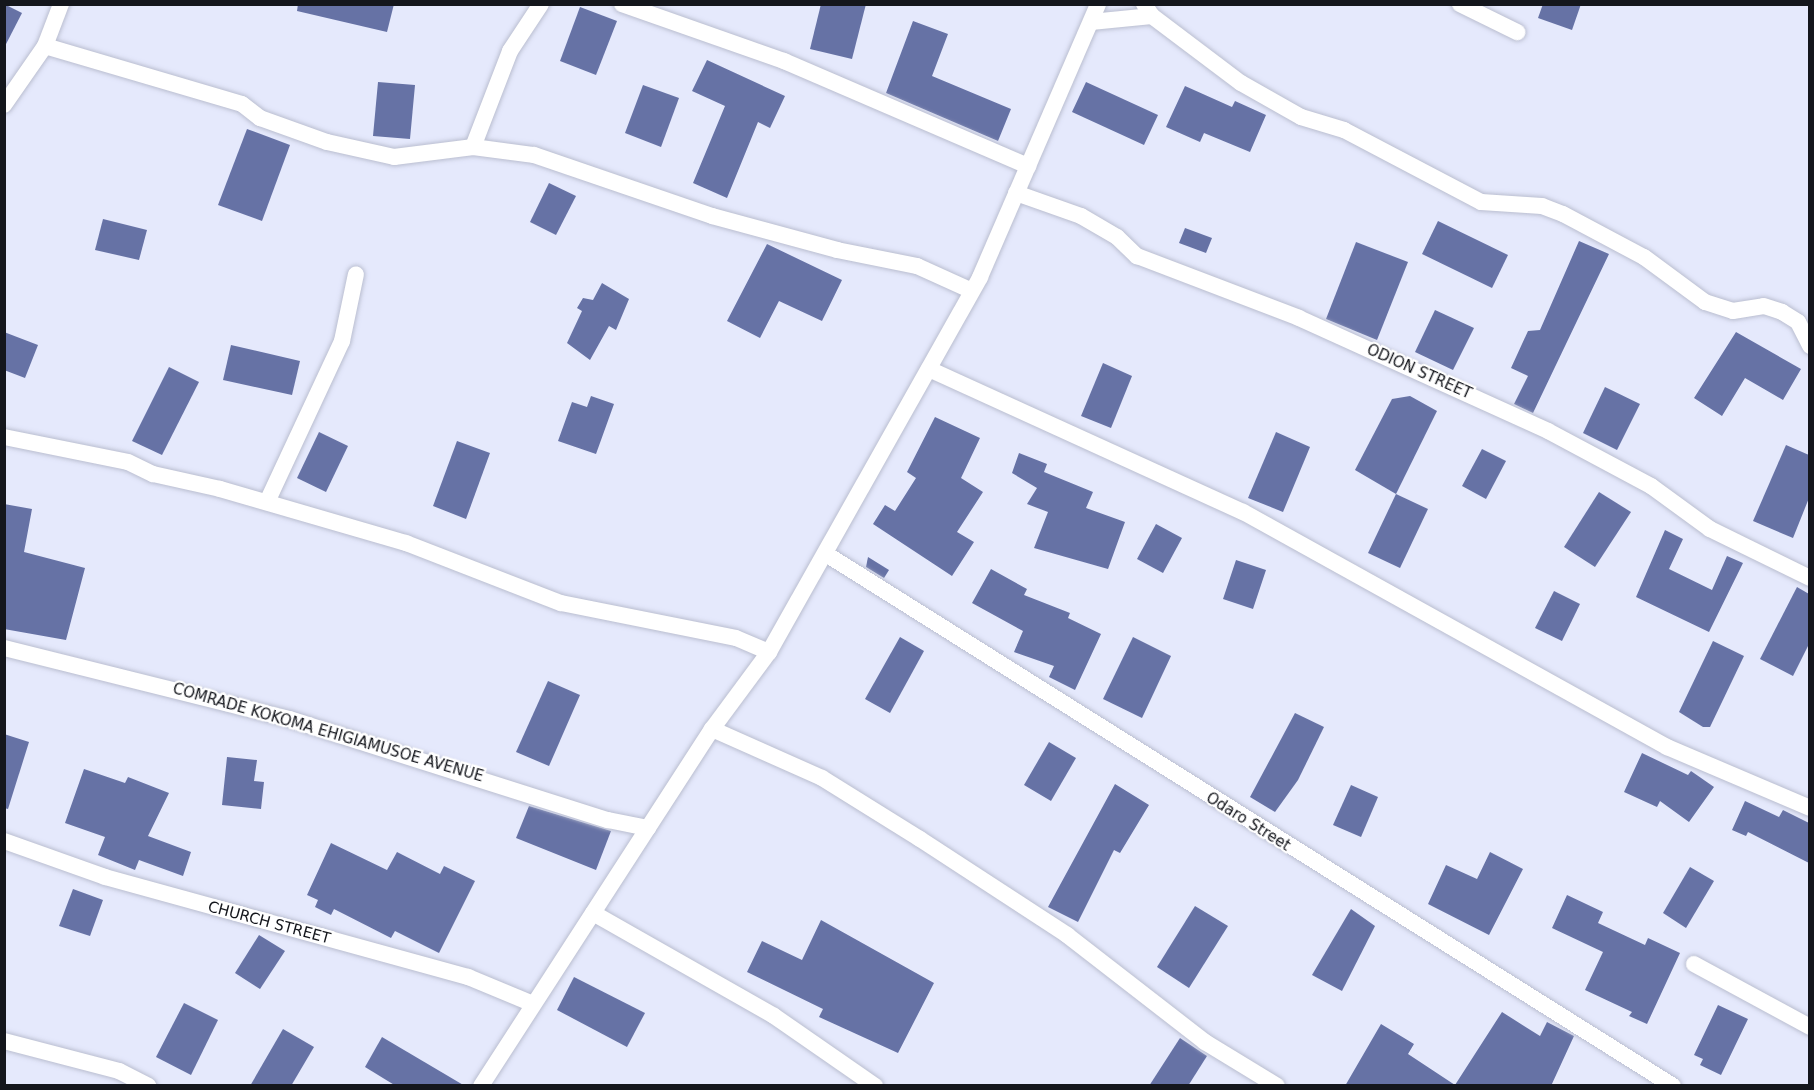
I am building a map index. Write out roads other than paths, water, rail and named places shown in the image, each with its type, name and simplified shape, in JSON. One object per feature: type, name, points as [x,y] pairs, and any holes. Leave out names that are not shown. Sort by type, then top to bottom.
[{"type":"street","points":[[4,105],[45,46],[61,4]]},
{"type":"street","points":[[473,147],[510,51],[541,4]]},
{"type":"street","points":[[622,4],[784,61],[1028,166]]},
{"type":"street","points":[[488,1081],[534,1004],[712,729],[770,652],[826,554],[972,291],[1098,4]]},
{"type":"street","points":[[1460,4],[1517,32]]},
{"type":"street","points":[[1091,22],[1148,10],[1241,83],[1301,117],[1344,130],[1481,202],[1542,206],[1563,214],[1644,257],[1705,302],[1733,311],[1764,306],[1782,312],[1798,322],[1809,346]]},
{"type":"street","points":[[45,46],[242,104],[260,118],[327,142],[394,157],[473,147],[534,155],[712,216],[917,266],[972,291]]},
{"type":"street","name":"ODION STREET","points":[[1016,193],[1081,216],[1117,237],[1137,256],[1299,318],[1548,431],[1651,486],[1710,529],[1809,578]]},
{"type":"street","points":[[267,502],[342,341],[356,274]]},
{"type":"street","points":[[928,369],[1243,512],[1667,747],[1809,808]]},
{"type":"street","points":[[4,437],[128,462],[153,474],[267,502],[406,543],[561,603],[736,638],[770,652]]},
{"type":"street","name":"Odaro Street","points":[[826,554],[1673,1086]]},
{"type":"street","name":"COMRADE KOKOMA EHIGIAMUSOE AVENUE","points":[[4,648],[278,716],[608,820],[648,828]]},
{"type":"street","points":[[712,729],[822,778],[920,839],[1067,935],[1205,1042],[1277,1086]]},
{"type":"street","name":"CHURCH STREET","points":[[4,841],[105,877],[468,978],[534,1004]]},
{"type":"street","points":[[593,913],[774,1016],[874,1086]]},
{"type":"street","points":[[1694,964],[1809,1027]]},
{"type":"street","points":[[4,1041],[119,1071],[148,1086]]}]
